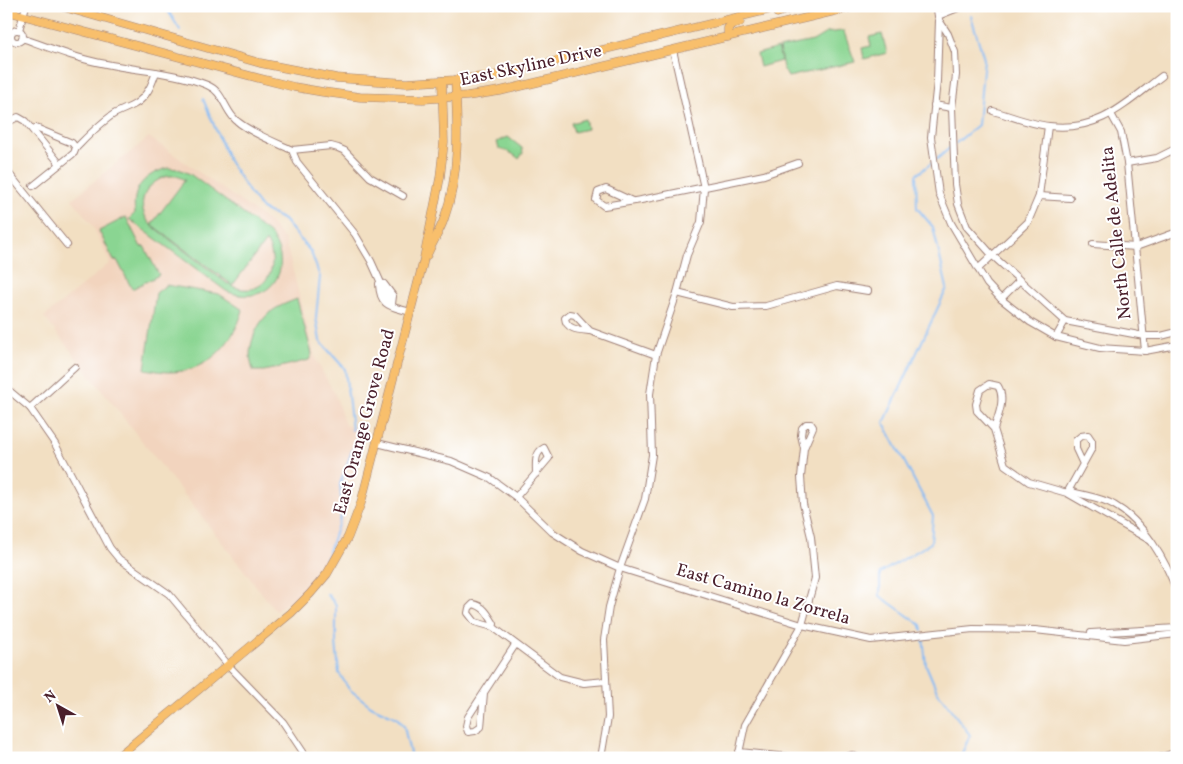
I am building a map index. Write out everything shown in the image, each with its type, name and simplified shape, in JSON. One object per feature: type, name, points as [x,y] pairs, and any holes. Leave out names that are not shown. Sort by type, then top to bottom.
[{"type":"main road","name":"East Skyline Drive","points":[[60,6],[289,70],[336,78],[406,83],[498,75],[784,6]]},
{"type":"main road","points":[[728,37],[728,28],[732,24],[787,11],[797,6]]},
{"type":"main road","name":"East Skyline Drive","points":[[6,12],[294,87],[360,97],[424,99],[500,91],[856,6]]},
{"type":"main road","name":"East Orange Grove Road","points":[[423,263],[444,219],[453,183],[457,145],[455,80]]},
{"type":"main road","name":"East Orange Grove Road","points":[[116,758],[292,613],[327,574],[348,537],[361,504],[423,263],[442,164],[444,142],[442,81]]},
{"type":"street","points":[[19,30],[26,6]]},
{"type":"street","points":[[936,6],[939,18],[952,42],[956,64],[952,108],[955,184],[958,204],[968,227],[1019,282],[1065,321],[1144,336],[1176,335]]},
{"type":"street","points":[[939,18],[963,6]]},
{"type":"street","points":[[939,18],[931,137],[939,194],[951,223],[987,284],[1001,299],[1030,322],[1056,337],[1100,348],[1145,351],[1177,345]]},
{"type":"street","points":[[19,30],[13,31],[8,36],[16,42],[22,38]]},
{"type":"street","points":[[19,30],[22,32],[22,38]]},
{"type":"street","points":[[22,38],[68,54],[106,64],[142,69],[197,81],[215,89],[236,120],[244,126],[292,150],[331,146],[345,151],[370,177],[404,196]]},
{"type":"street","points":[[601,758],[608,717],[604,640],[609,607],[620,568],[645,499],[652,454],[650,394],[656,356],[677,293],[687,255],[701,222],[704,188],[673,50]]},
{"type":"street","points":[[34,186],[74,153],[76,148],[103,122],[136,104],[143,98],[156,72]]},
{"type":"street","points":[[993,111],[1048,126],[1068,127],[1093,123],[1111,114],[1162,76]]},
{"type":"street","points":[[934,105],[952,108]]},
{"type":"street","name":"North Calle de Adelita","points":[[1111,114],[1120,132],[1127,163],[1145,351]]},
{"type":"street","points":[[6,123],[18,117],[25,121],[60,164]]},
{"type":"street","points":[[978,269],[1028,222],[1040,196],[1048,126]]},
{"type":"street","points":[[32,129],[36,128],[72,143],[76,148]]},
{"type":"street","points":[[1127,163],[1157,158],[1177,148]]},
{"type":"street","points":[[292,150],[297,162],[356,234],[372,261],[379,280],[381,298],[387,304],[410,312]]},
{"type":"street","points":[[632,201],[606,190],[598,192],[596,200],[604,206],[632,201],[704,188],[764,175],[798,162]]},
{"type":"street","points":[[6,170],[67,245]]},
{"type":"street","points":[[1040,196],[1070,198]]},
{"type":"street","points":[[1093,244],[1136,247],[1177,232]]},
{"type":"street","points":[[379,280],[391,292],[393,296],[392,305]]},
{"type":"street","points":[[1001,299],[1019,282]]},
{"type":"street","points":[[677,293],[733,308],[766,306],[837,286],[868,291]]},
{"type":"street","points":[[1056,337],[1065,321]]},
{"type":"street","points":[[590,331],[656,356]]},
{"type":"street","points":[[30,408],[75,367]]},
{"type":"street","points":[[994,429],[1001,404],[1002,392],[998,386],[989,384],[980,390],[976,404],[977,411],[994,429],[1006,465],[1029,482],[1068,493],[1151,540]]},
{"type":"street","points":[[6,388],[30,408],[55,444],[110,548],[118,559],[169,594],[229,666],[283,722],[305,755],[305,758]]},
{"type":"street","name":"East Camino la Zorrela","points":[[377,443],[451,461],[490,478],[516,497],[552,532],[582,551],[620,568],[802,626],[871,640],[973,629],[1035,630],[1124,640],[1177,634]]},
{"type":"street","points":[[800,758],[738,755],[746,725],[802,626],[815,578],[811,537],[805,512],[801,477],[804,448]]},
{"type":"street","points":[[1068,493],[1083,464]]},
{"type":"street","points":[[516,497],[536,474]]},
{"type":"street","points":[[1068,493],[1073,492],[1114,504],[1137,522],[1151,540],[1177,592]]},
{"type":"street","points":[[493,627],[560,677],[584,682],[606,681]]},
{"type":"street","name":"East Camino la Zorrela","points":[[1085,636],[1092,633],[1177,628]]},
{"type":"street","points":[[484,693],[480,727],[475,731],[468,732],[466,726],[468,717],[515,645]]},
{"type":"street","points":[[1159,758],[1177,752]]},
{"type":"street","points":[[842,758],[852,755],[858,758]]},
{"type":"shaded area","points":[[149,137],[270,222],[285,240],[316,360],[335,394],[345,425],[366,432],[348,510],[331,553],[302,591],[276,611],[44,317],[110,263],[93,226],[72,199]]},
{"type":"green space","points":[[842,31],[855,62],[788,77],[783,68],[779,48],[813,41],[826,33]]},
{"type":"green space","points":[[882,34],[887,53],[864,59],[862,48],[871,46],[869,37]]},
{"type":"green space","points":[[778,48],[781,61],[760,67],[757,54]]},
{"type":"green space","points":[[585,119],[587,129],[574,132],[571,123]]},
{"type":"green space","points":[[508,137],[522,148],[523,153],[519,159],[510,152],[499,149],[497,142]]},
{"type":"green space","points":[[168,168],[179,169],[190,174],[269,233],[277,247],[280,260],[279,272],[274,282],[266,290],[255,295],[241,295],[226,291],[129,219],[135,213],[135,196],[141,183],[146,178]],"holes":[[[168,176],[177,176],[185,180],[151,225],[143,210],[144,196],[153,184]],[[152,225],[231,284],[228,284]],[[266,241],[271,251],[272,261],[271,270],[267,278],[261,285],[253,289],[232,286]]]},
{"type":"green space","points":[[126,217],[141,247],[144,246],[159,275],[132,289],[117,260],[114,261],[99,231]]},
{"type":"green space","points":[[166,285],[219,294],[243,310],[233,334],[225,345],[206,362],[195,368],[165,372],[145,369],[156,293]]},
{"type":"green space","points":[[297,299],[312,354],[309,360],[264,371],[253,371],[250,350],[260,324],[273,310]]},
{"type":"waterway","points":[[165,6],[180,30]]},
{"type":"waterway","points":[[956,143],[978,125],[984,59],[971,16]]},
{"type":"waterway","points":[[203,99],[229,161],[251,195],[262,209],[284,220],[311,252],[320,277],[316,317],[320,341],[345,369],[352,430]]},
{"type":"waterway","points":[[937,159],[952,146]]},
{"type":"waterway","points":[[922,631],[921,625],[880,596],[880,573],[931,543],[933,516],[884,423],[947,288],[933,227],[917,208],[916,175],[933,162]]},
{"type":"waterway","points":[[324,565],[342,513],[340,484],[353,448]]},
{"type":"waterway","points":[[327,594],[336,605],[336,642],[339,673],[349,689],[371,706],[397,718],[404,726],[411,758]]},
{"type":"waterway","points":[[923,636],[926,665],[937,691],[970,735],[960,758]]}]
